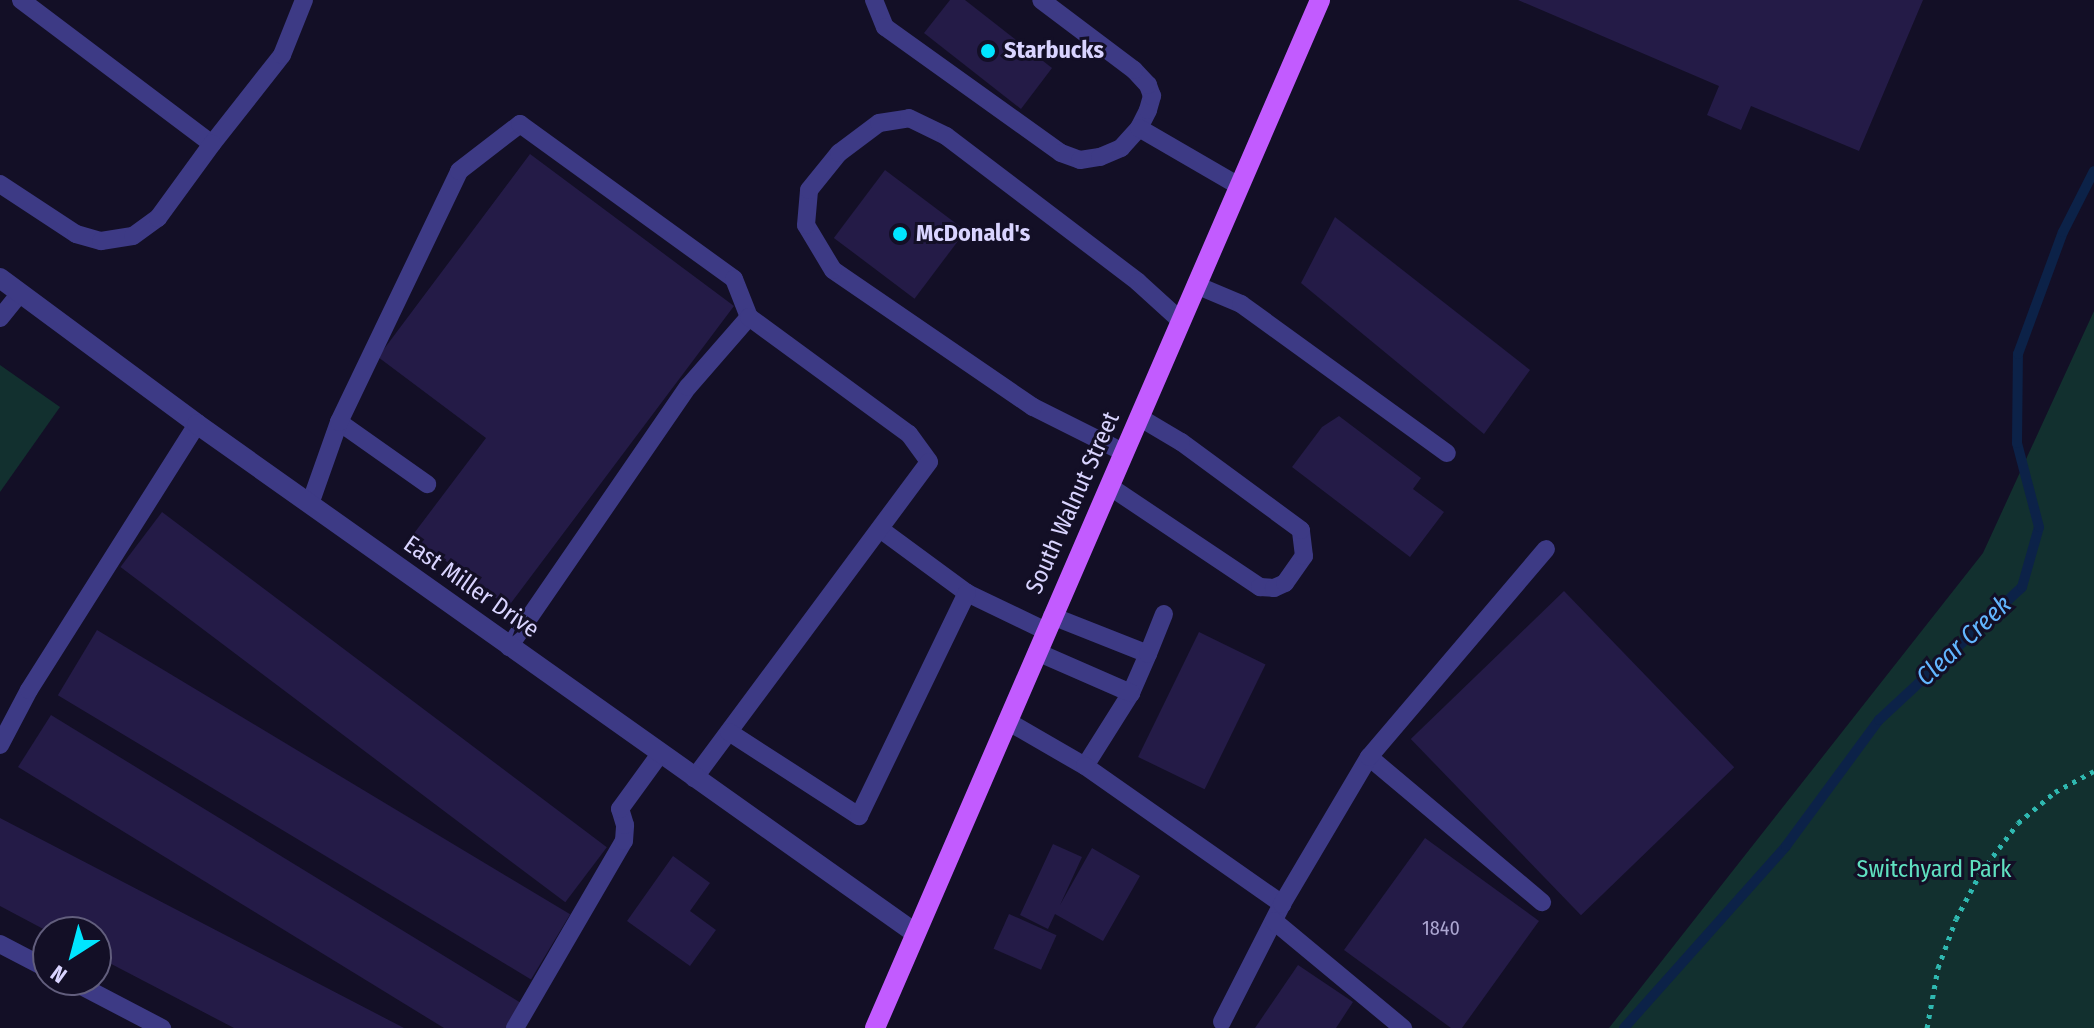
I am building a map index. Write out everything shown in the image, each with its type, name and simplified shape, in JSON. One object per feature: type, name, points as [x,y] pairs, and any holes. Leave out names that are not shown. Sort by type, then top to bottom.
[{"type":"main road","name":"South Walnut Street","points":[[875,1028],[1320,0]]},
{"type":"street","name":"East Miller Drive","points":[[0,278],[197,424],[915,933]]},
{"type":"lane","points":[[21,0],[212,144]]},
{"type":"lane","points":[[0,184],[76,234],[101,241],[133,236],[158,218],[282,55],[304,0]]},
{"type":"lane","points":[[874,0],[885,27],[1061,153],[1080,160],[1100,157],[1121,148],[1139,128],[1152,96],[1148,85],[1134,70],[1041,0]]},
{"type":"lane","points":[[1123,452],[1033,407],[833,270],[806,225],[809,190],[839,153],[879,123],[909,118],[946,136],[1138,282],[1181,321]]},
{"type":"lane","points":[[310,504],[339,422],[459,171],[520,124],[734,279],[749,317],[909,434],[929,462],[694,778]]},
{"type":"lane","points":[[1139,128],[1239,186]]},
{"type":"lane","points":[[1196,285],[1241,304],[1447,453]]},
{"type":"lane","points":[[0,318],[20,293]]},
{"type":"lane","points":[[509,647],[688,387],[749,317]]},
{"type":"lane","points":[[1109,486],[1260,587],[1274,588],[1285,583],[1304,556],[1301,530],[1181,442],[1139,417]]},
{"type":"lane","points":[[339,422],[427,484]]},
{"type":"lane","points":[[0,745],[29,690],[197,424]]},
{"type":"lane","points":[[880,529],[967,593],[1148,654]]},
{"type":"lane","points":[[1222,1022],[1278,912],[1369,757],[1546,549]]},
{"type":"lane","points":[[729,732],[859,816],[967,593]]},
{"type":"lane","points":[[1085,766],[1131,693],[1164,614]]},
{"type":"lane","points":[[1037,652],[1131,693]]},
{"type":"lane","points":[[1007,721],[1085,766],[1278,912],[1403,1028]]},
{"type":"lane","points":[[515,1028],[624,841],[625,825],[620,809],[660,754]]},
{"type":"lane","points":[[1369,757],[1542,902]]},
{"type":"lane","points":[[0,944],[32,961]]},
{"type":"lane","points":[[101,996],[162,1028]]},
{"type":"path","points":[[1927,1028],[1938,968],[1956,919],[1981,872],[2018,823],[2055,792],[2094,771]]},
{"type":"green space","name":"Switchyard Park","points":[[2094,311],[2094,1028],[1609,1028],[1983,553]]},
{"type":"green space","points":[[0,365],[60,407],[0,492]]},
{"type":"building","name":"Starbucks","points":[[950,0],[965,0],[1052,68],[1021,109],[924,33]]},
{"type":"building","points":[[1518,0],[1923,0],[1859,151],[1751,106],[1741,130],[1707,115],[1719,86]]},
{"type":"building","points":[[530,154],[734,306],[508,607],[412,536],[486,438],[378,357]]},
{"type":"building","name":"McDonald's","points":[[885,170],[966,231],[915,299],[834,238]]},
{"type":"building","points":[[1335,217],[1530,370],[1484,434],[1301,283]]},
{"type":"building","points":[[1339,416],[1421,478],[1413,489],[1444,512],[1410,557],[1292,467],[1322,427]]},
{"type":"building","points":[[162,512],[607,847],[565,902],[120,567]]},
{"type":"building","points":[[1564,591],[1734,767],[1581,915],[1411,739]]},
{"type":"building","points":[[97,630],[570,914],[531,979],[58,695]]},
{"type":"building","points":[[1199,632],[1266,664],[1205,789],[1138,757]]},
{"type":"building","points":[[51,715],[521,1003],[506,1028],[444,1028],[18,767]]},
{"type":"building","points":[[0,818],[404,1028],[234,1028],[112,964],[112,916],[32,916],[32,923],[0,906]]},
{"type":"building","points":[[1425,838],[1539,921],[1462,1028],[1451,1028],[1344,950]]},
{"type":"building","points":[[1053,844],[1082,857],[1060,905],[1092,848],[1140,876],[1103,941],[1055,914],[1048,929],[1020,915]]},
{"type":"building","points":[[673,856],[710,883],[690,911],[716,930],[690,966],[627,921]]},
{"type":"building","points":[[1009,914],[1057,935],[1041,970],[994,949]]},
{"type":"building","points":[[1298,965],[1353,1002],[1336,1028],[1255,1028]]},
{"type":"waterway","name":"Clear Creek","points":[[1624,1028],[1786,846],[1879,720],[2022,587],[2039,527],[2017,443],[2018,354],[2063,232],[2094,171]]},
{"type":"place","name":"Starbucks","points":[[988,51]]},
{"type":"place","name":"McDonald's","points":[[900,234]]}]
